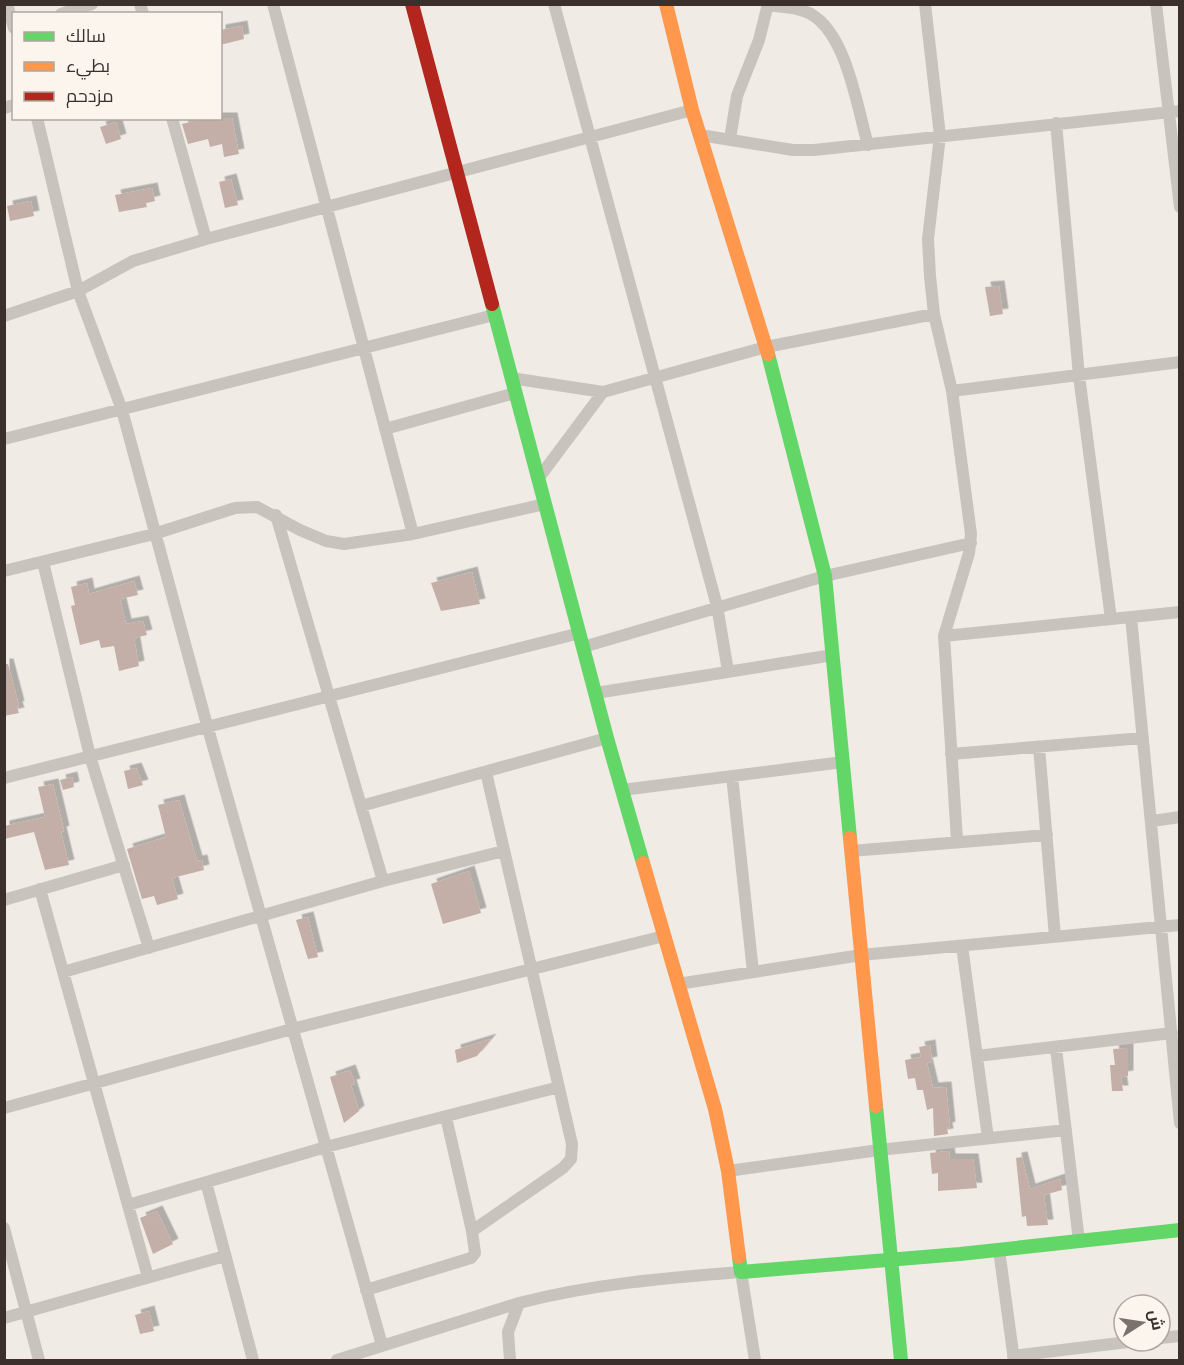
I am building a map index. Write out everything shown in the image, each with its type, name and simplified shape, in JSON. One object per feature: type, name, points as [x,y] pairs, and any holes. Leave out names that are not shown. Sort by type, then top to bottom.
[{"type":"street","points":[[7,4],[12,23]]},
{"type":"street","points":[[67,12],[92,4]]},
{"type":"street","points":[[273,4],[413,534]]},
{"type":"street","points":[[412,4],[607,738],[718,1119],[728,1171],[755,1360]]},
{"type":"street","points":[[554,4],[717,606],[728,671]]},
{"type":"street","points":[[666,4],[692,110],[766,347],[825,576],[901,1360]]},
{"type":"street","points":[[925,4],[940,136],[928,239],[934,314],[951,391],[971,543],[944,636],[957,840]]},
{"type":"street","points":[[1156,4],[1174,111],[1179,207]]},
{"type":"street","points":[[730,140],[738,96],[759,40],[768,5],[805,11],[815,17],[834,38],[842,54],[868,145]]},
{"type":"street","points":[[4,316],[78,291],[134,261],[206,239],[692,110]]},
{"type":"street","points":[[700,135],[793,150],[868,145],[1174,111]]},
{"type":"street","points":[[37,120],[78,291],[122,411],[207,725],[382,1345]]},
{"type":"street","points":[[173,120],[206,239]]},
{"type":"street","points":[[1056,123],[1079,376],[1111,619]]},
{"type":"street","points":[[511,378],[603,392],[766,347],[934,314]]},
{"type":"street","points":[[4,439],[122,411],[494,315]]},
{"type":"street","points":[[951,391],[1179,362]]},
{"type":"street","points":[[538,479],[603,392]]},
{"type":"street","points":[[385,429],[515,393]]},
{"type":"street","points":[[4,571],[154,534],[236,508],[257,507],[309,534],[326,541],[344,544],[413,534],[545,504]]},
{"type":"street","points":[[276,515],[383,881]]},
{"type":"street","points":[[4,778],[207,725],[582,640],[825,576],[971,543]]},
{"type":"street","points":[[43,562],[90,756],[149,948]]},
{"type":"street","points":[[944,636],[1179,612]]},
{"type":"street","points":[[1131,617],[1163,927],[1179,1123]]},
{"type":"street","points":[[596,693],[832,654]]},
{"type":"street","points":[[361,806],[607,738]]},
{"type":"street","points":[[951,754],[1143,738]]},
{"type":"street","points":[[1039,747],[1055,937]]},
{"type":"street","points":[[622,790],[843,762]]},
{"type":"street","points":[[472,1231],[563,1168],[571,1159],[572,1144],[486,772]]},
{"type":"street","points":[[732,776],[753,972]]},
{"type":"street","points":[[1152,820],[1179,818]]},
{"type":"street","points":[[851,850],[957,840],[1047,835]]},
{"type":"street","points":[[63,972],[383,881],[504,851]]},
{"type":"street","points":[[4,900],[124,865]]},
{"type":"street","points":[[40,889],[148,1277]]},
{"type":"street","points":[[678,984],[861,955],[1179,926]]},
{"type":"street","points":[[4,1107],[292,1029],[664,936]]},
{"type":"street","points":[[962,945],[988,1138]]},
{"type":"street","points":[[977,1056],[1172,1033]]},
{"type":"street","points":[[1056,1048],[1079,1241]]},
{"type":"street","points":[[128,1205],[326,1147],[559,1086]]},
{"type":"street","points":[[366,1290],[471,1258],[475,1253],[446,1117]]},
{"type":"street","points":[[728,1171],[879,1150],[1066,1130]]},
{"type":"street","points":[[206,1182],[253,1360]]},
{"type":"street","points":[[4,1228],[39,1360]]},
{"type":"street","points":[[345,1359],[382,1345],[519,1303],[569,1290],[618,1282],[890,1261],[1179,1230]]},
{"type":"street","points":[[999,1250],[1014,1358],[1112,1344]]},
{"type":"street","points":[[4,1318],[225,1256]]},
{"type":"street","points":[[510,1360],[508,1332],[519,1303]]},
{"type":"building","points":[[242,26],[244,39],[222,44],[222,30]]},
{"type":"building","points":[[232,118],[239,154],[224,157],[222,144],[210,147],[208,139],[188,144],[182,124],[198,120]]},
{"type":"building","points":[[116,122],[121,139],[106,144],[100,127]]},
{"type":"building","points":[[231,179],[238,205],[225,208],[219,182]]},
{"type":"building","points":[[152,188],[155,201],[146,203],[147,207],[119,212],[115,195]]},
{"type":"building","points":[[31,201],[34,216],[10,221],[7,206]]},
{"type":"building","points":[[999,286],[1003,314],[990,316],[985,287]]},
{"type":"building","points":[[472,572],[480,604],[441,611],[431,583]]},
{"type":"building","points":[[134,581],[138,595],[120,599],[126,624],[143,621],[147,635],[134,638],[139,666],[119,671],[114,646],[101,648],[99,640],[80,645],[71,606],[75,605],[71,587],[87,583],[89,594]]},
{"type":"building","points":[[4,664],[8,664],[19,713],[4,716]]},
{"type":"building","points":[[136,768],[143,785],[128,789],[124,771]]},
{"type":"building","points":[[72,777],[74,787],[63,790],[60,780]]},
{"type":"building","points":[[53,784],[69,865],[45,870],[34,832],[4,839],[4,826],[45,817],[38,787]]},
{"type":"building","points":[[179,800],[197,861],[202,860],[204,870],[172,878],[178,899],[157,905],[154,896],[142,899],[127,849],[166,837],[158,805]]},
{"type":"building","points":[[469,871],[481,913],[443,924],[431,884]]},
{"type":"building","points":[[308,917],[318,957],[308,959],[296,920]]},
{"type":"building","points":[[491,1039],[477,1056],[457,1063],[455,1050]]},
{"type":"building","points":[[930,1045],[932,1062],[927,1063],[933,1088],[946,1087],[950,1127],[947,1128],[948,1134],[934,1136],[933,1108],[927,1110],[923,1090],[917,1090],[915,1078],[908,1079],[905,1060],[921,1057],[919,1047]]},
{"type":"building","points":[[1128,1048],[1128,1076],[1121,1077],[1123,1091],[1112,1091],[1110,1065],[1115,1065],[1113,1049]]},
{"type":"building","points":[[350,1070],[355,1084],[351,1085],[359,1111],[344,1123],[330,1077]]},
{"type":"building","points":[[949,1151],[950,1159],[973,1159],[977,1188],[938,1191],[938,1173],[932,1174],[930,1153]]},
{"type":"building","points":[[1022,1157],[1030,1189],[1060,1179],[1062,1190],[1044,1195],[1048,1225],[1027,1226],[1026,1216],[1022,1217],[1016,1158]]},
{"type":"building","points":[[157,1211],[173,1244],[153,1254],[140,1218]]},
{"type":"building","points":[[149,1311],[154,1331],[140,1334],[135,1315]]},
{"type":"traffic: fast","points":[[492,304],[607,738],[643,863]]},
{"type":"traffic: fast","points":[[768,354],[825,576],[850,838]]},
{"type":"traffic: fast","points":[[876,1106],[901,1360]]},
{"type":"traffic: fast","points":[[739,1257],[741,1272],[960,1254],[1180,1230]]},
{"type":"traffic: slow","points":[[666,4],[692,110],[768,354]]},
{"type":"traffic: slow","points":[[850,838],[876,1106]]},
{"type":"traffic: slow","points":[[643,863],[715,1109],[728,1171],[739,1257]]},
{"type":"traffic: jam","points":[[412,4],[492,304]]}]
